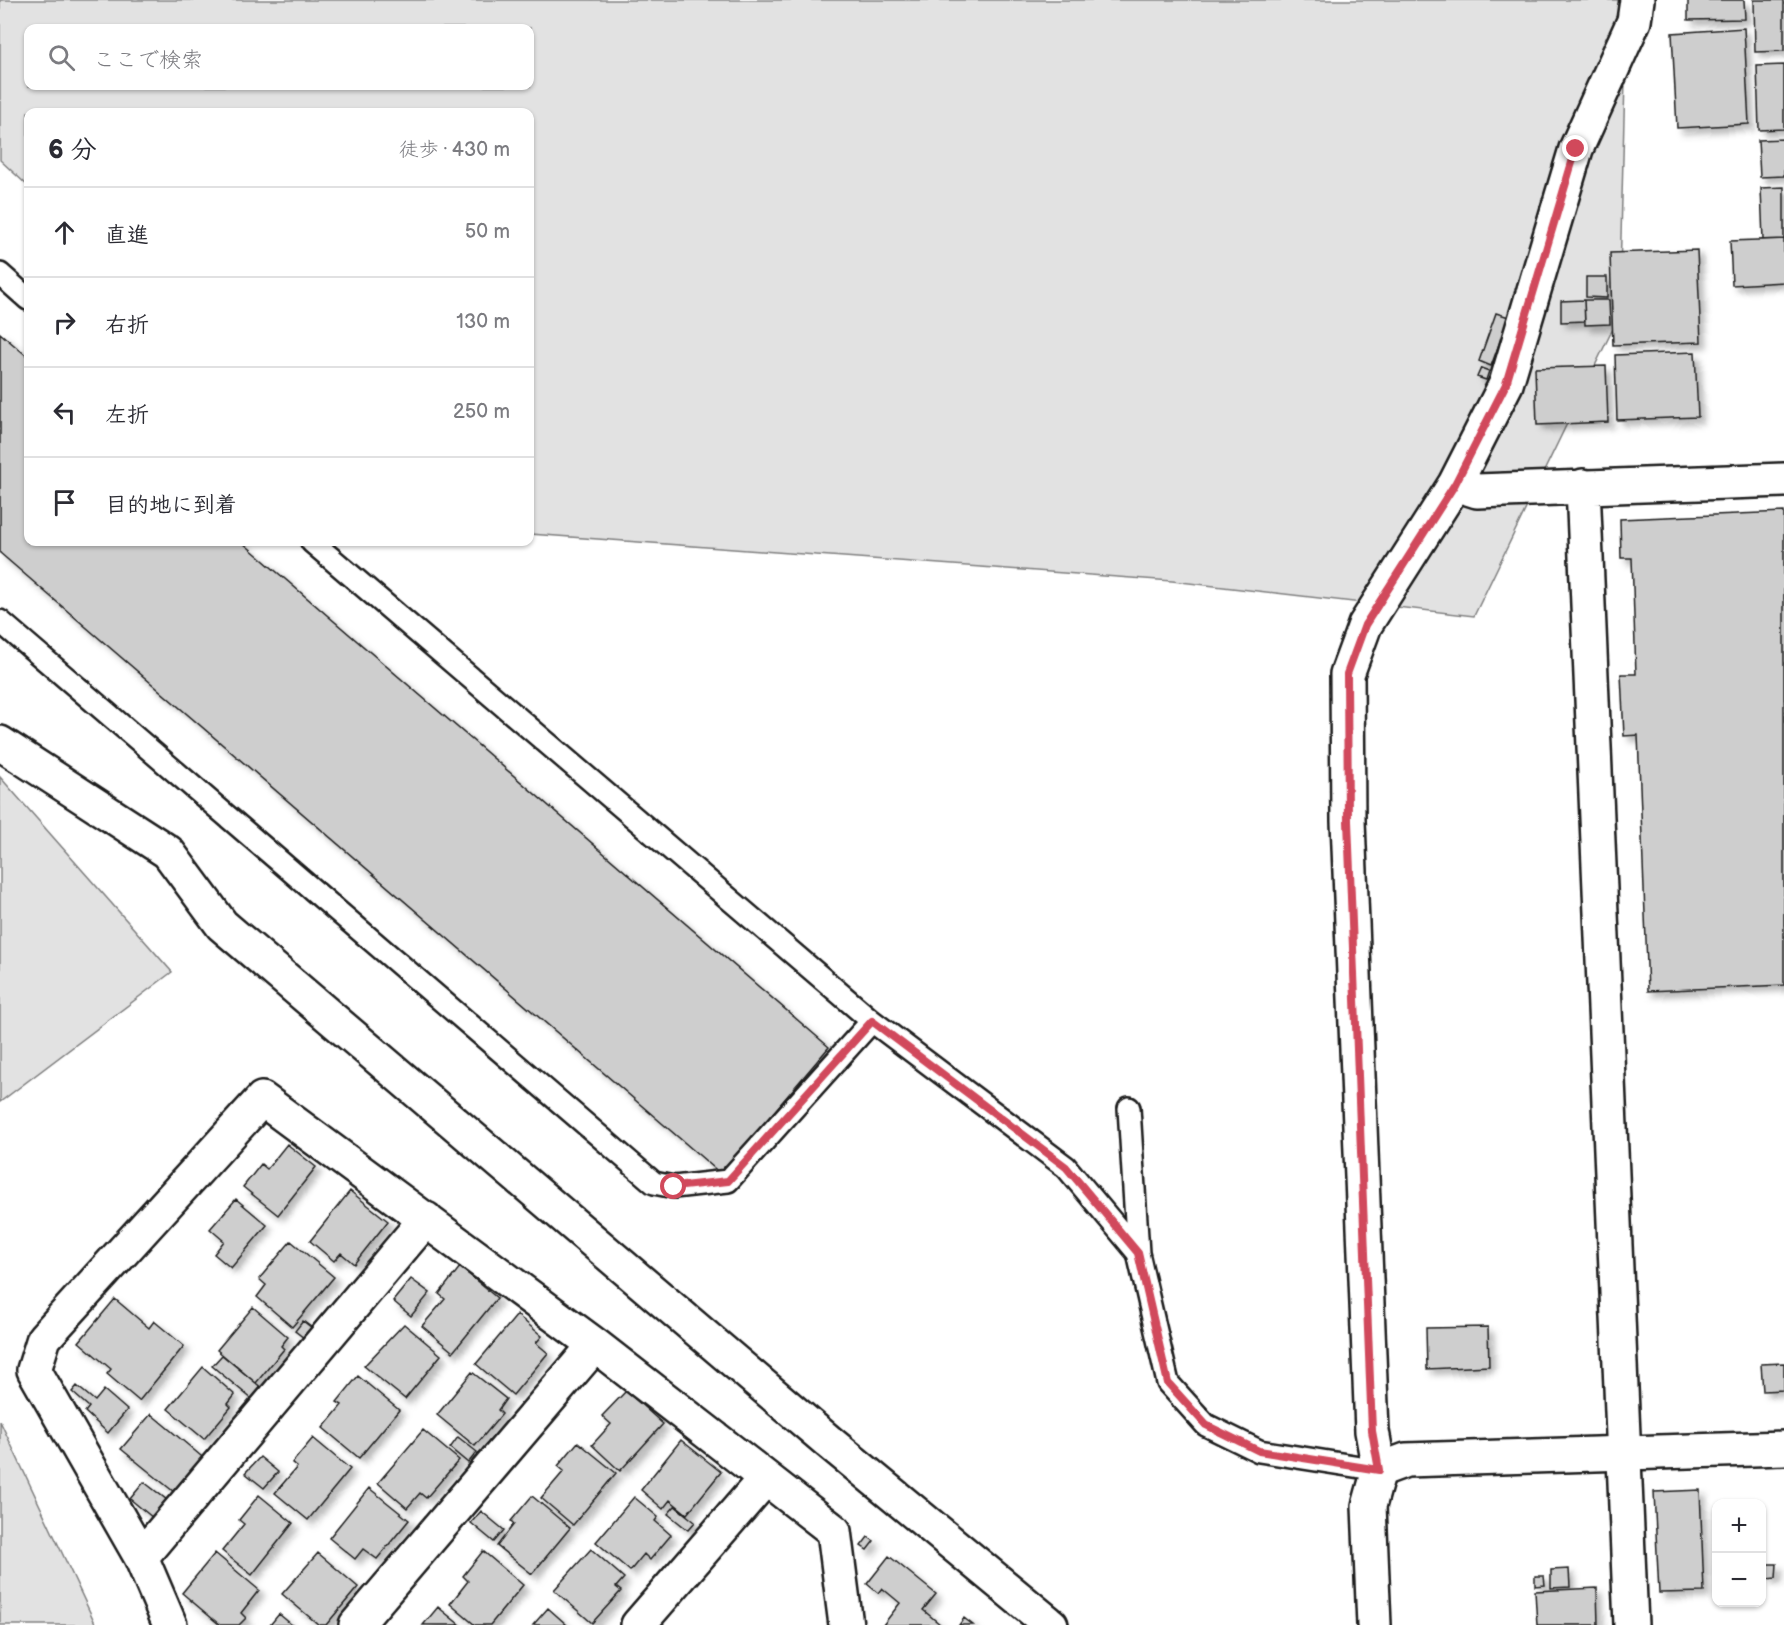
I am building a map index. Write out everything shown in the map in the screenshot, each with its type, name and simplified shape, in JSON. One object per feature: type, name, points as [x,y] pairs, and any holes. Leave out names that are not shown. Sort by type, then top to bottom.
[{"type":"street","points":[[1374,1625],[1369,1506],[1379,1470],[1372,1431],[1348,821],[1347,674],[1365,625],[1455,484],[1506,384],[1576,149],[1634,21],[1637,0]]},
{"type":"street","points":[[1455,484],[1477,491],[1784,480]]},
{"type":"street","points":[[1583,486],[1626,1455],[1631,1625]]},
{"type":"street","points":[[0,743],[168,852],[222,925],[820,1434],[1051,1625]]},
{"type":"street","points":[[170,1625],[141,1557],[34,1370],[44,1338],[262,1099],[595,1345],[764,1479],[834,1531],[846,1625]]},
{"type":"street","points":[[141,1557],[426,1219]]},
{"type":"street","points":[[356,1625],[595,1345]]},
{"type":"street","points":[[1379,1470],[1406,1460],[1626,1455],[1784,1448]]},
{"type":"street","points":[[638,1625],[764,1479]]},
{"type":"lane","points":[[0,274],[24,295]]},
{"type":"lane","points":[[317,546],[872,1021],[1066,1167],[1138,1253]]},
{"type":"lane","points":[[0,621],[654,1183],[674,1187],[728,1181],[872,1021]]},
{"type":"lane","points":[[1129,1108],[1138,1253],[1168,1383],[1206,1425],[1259,1451],[1379,1470]]},
{"type":"shaded area","points":[[0,0],[1627,0],[1619,316],[1474,616],[1172,581],[534,534],[534,108],[24,108],[24,182],[0,160]]},
{"type":"shaded area","points":[[0,777],[172,972],[0,1102]]},
{"type":"shaded area","points":[[0,1421],[96,1625],[0,1625]]},
{"type":"building","points":[[1688,0],[1744,0],[1745,19],[1688,20]]},
{"type":"building","points":[[1754,0],[1784,0],[1784,51],[1755,52]]},
{"type":"building","points":[[1744,28],[1749,124],[1677,128],[1672,33]]},
{"type":"building","points":[[1784,65],[1784,129],[1759,130],[1757,66]]},
{"type":"building","points":[[1784,139],[1784,176],[1760,177],[1758,140]]},
{"type":"building","points":[[1784,187],[1784,239],[1763,240],[1761,188]]},
{"type":"building","points":[[1784,239],[1784,282],[1732,285],[1730,241]]},
{"type":"building","points":[[1697,250],[1701,342],[1613,345],[1610,253]]},
{"type":"building","points":[[1586,277],[1607,277],[1607,298],[1586,297]]},
{"type":"building","points":[[1584,300],[1585,321],[1561,322],[1561,301]]},
{"type":"building","points":[[1584,300],[1609,300],[1610,324],[1585,325]]},
{"type":"building","points":[[1496,313],[1509,317],[1491,366],[1479,361]]},
{"type":"building","points":[[0,333],[24,354],[24,546],[247,546],[829,1047],[721,1174],[0,553]]},
{"type":"building","points":[[1695,352],[1698,417],[1617,420],[1615,355]]},
{"type":"building","points":[[1606,366],[1608,422],[1537,425],[1535,368]]},
{"type":"building","points":[[1481,368],[1489,371],[1486,380],[1477,377]]},
{"type":"building","points":[[1784,512],[1784,985],[1648,991],[1638,735],[1624,736],[1621,674],[1636,674],[1632,558],[1621,558],[1620,519]]},
{"type":"building","points":[[287,1144],[316,1167],[278,1215],[243,1187],[261,1164],[267,1169]]},
{"type":"building","points":[[350,1191],[388,1221],[354,1264],[341,1253],[334,1261],[310,1241]]},
{"type":"building","points":[[236,1199],[267,1225],[231,1268],[214,1254],[224,1241],[210,1229]]},
{"type":"building","points":[[291,1241],[334,1277],[292,1327],[257,1297],[266,1285],[259,1279]]},
{"type":"building","points":[[460,1267],[497,1298],[453,1352],[422,1326],[445,1299],[439,1294]]},
{"type":"building","points":[[411,1279],[430,1293],[411,1316],[393,1301]]},
{"type":"building","points":[[115,1299],[149,1328],[154,1321],[184,1346],[139,1401],[107,1374],[111,1369],[79,1342]]},
{"type":"building","points":[[253,1307],[288,1337],[281,1346],[284,1349],[256,1383],[217,1350]]},
{"type":"building","points":[[517,1315],[542,1336],[536,1343],[548,1353],[513,1395],[476,1364]]},
{"type":"building","points":[[303,1321],[312,1328],[304,1338],[295,1331]]},
{"type":"building","points":[[404,1324],[441,1355],[405,1399],[364,1366]]},
{"type":"building","points":[[1488,1327],[1489,1366],[1427,1369],[1426,1328]]},
{"type":"building","points":[[222,1355],[263,1389],[253,1400],[212,1366]]},
{"type":"building","points":[[1784,1363],[1784,1390],[1763,1391],[1761,1364]]},
{"type":"building","points":[[203,1367],[235,1395],[228,1404],[231,1407],[204,1439],[168,1409]]},
{"type":"building","points":[[472,1372],[506,1399],[498,1410],[502,1414],[475,1446],[437,1415]]},
{"type":"building","points":[[358,1376],[399,1410],[359,1458],[323,1428],[342,1405],[337,1402]]},
{"type":"building","points":[[77,1386],[95,1401],[104,1390],[127,1410],[108,1433],[85,1412],[89,1407],[72,1392]]},
{"type":"building","points":[[626,1391],[663,1424],[620,1471],[592,1445],[611,1424],[602,1416]]},
{"type":"building","points":[[151,1414],[207,1461],[179,1496],[121,1449]]},
{"type":"building","points":[[423,1430],[459,1460],[426,1498],[420,1493],[407,1508],[378,1483]]},
{"type":"building","points":[[458,1437],[477,1452],[468,1463],[450,1448]]},
{"type":"building","points":[[313,1438],[350,1469],[308,1520],[275,1493],[297,1467],[292,1463]]},
{"type":"building","points":[[681,1440],[721,1472],[687,1514],[670,1500],[663,1509],[641,1490]]},
{"type":"building","points":[[578,1442],[616,1473],[573,1525],[541,1498],[564,1471],[558,1466]]},
{"type":"building","points":[[260,1457],[278,1472],[264,1488],[245,1473]]},
{"type":"building","points":[[144,1482],[167,1500],[153,1518],[130,1499]]},
{"type":"building","points":[[369,1488],[409,1520],[377,1559],[363,1549],[355,1559],[329,1538]]},
{"type":"building","points":[[1700,1490],[1704,1592],[1659,1593],[1654,1492]]},
{"type":"building","points":[[259,1495],[293,1523],[252,1575],[222,1551],[244,1524],[239,1520]]},
{"type":"building","points":[[532,1496],[570,1528],[532,1574],[497,1546],[514,1524],[511,1521]]},
{"type":"building","points":[[634,1497],[658,1517],[655,1521],[671,1535],[650,1560],[644,1554],[630,1571],[596,1542]]},
{"type":"building","points":[[675,1506],[695,1522],[688,1530],[668,1514]]},
{"type":"building","points":[[481,1511],[504,1530],[494,1542],[471,1523]]},
{"type":"building","points":[[868,1537],[874,1541],[867,1550],[861,1546]]},
{"type":"building","points":[[591,1549],[624,1578],[616,1587],[621,1591],[592,1623],[554,1590]]},
{"type":"building","points":[[483,1551],[523,1585],[490,1625],[475,1625],[450,1604],[468,1581],[463,1576]]},
{"type":"building","points":[[215,1553],[259,1590],[241,1613],[246,1618],[239,1625],[220,1625],[182,1593]]},
{"type":"building","points":[[318,1553],[358,1587],[326,1625],[319,1625],[282,1594]]},
{"type":"building","points":[[889,1556],[936,1594],[923,1610],[941,1625],[883,1625],[900,1603],[882,1588],[878,1593],[867,1584]]},
{"type":"building","points":[[1767,1564],[1777,1564],[1776,1578],[1767,1579]]},
{"type":"building","points":[[1569,1569],[1570,1587],[1551,1588],[1551,1570]]},
{"type":"building","points":[[1535,1576],[1544,1576],[1545,1585],[1535,1586]]},
{"type":"building","points":[[1597,1588],[1598,1625],[1537,1625],[1535,1591]]},
{"type":"building","points":[[438,1607],[460,1625],[423,1625]]},
{"type":"building","points":[[548,1608],[567,1625],[533,1625]]},
{"type":"building","points":[[279,1614],[292,1625],[270,1625]]},
{"type":"building","points":[[964,1618],[973,1625],[959,1625]]},
{"type":"route","points":[[674,1187],[728,1181],[872,1021],[1066,1167],[1138,1253],[1168,1383],[1206,1425],[1259,1451],[1379,1470],[1372,1431],[1348,821],[1347,674],[1365,625],[1455,484],[1506,384],[1576,149]]}]
